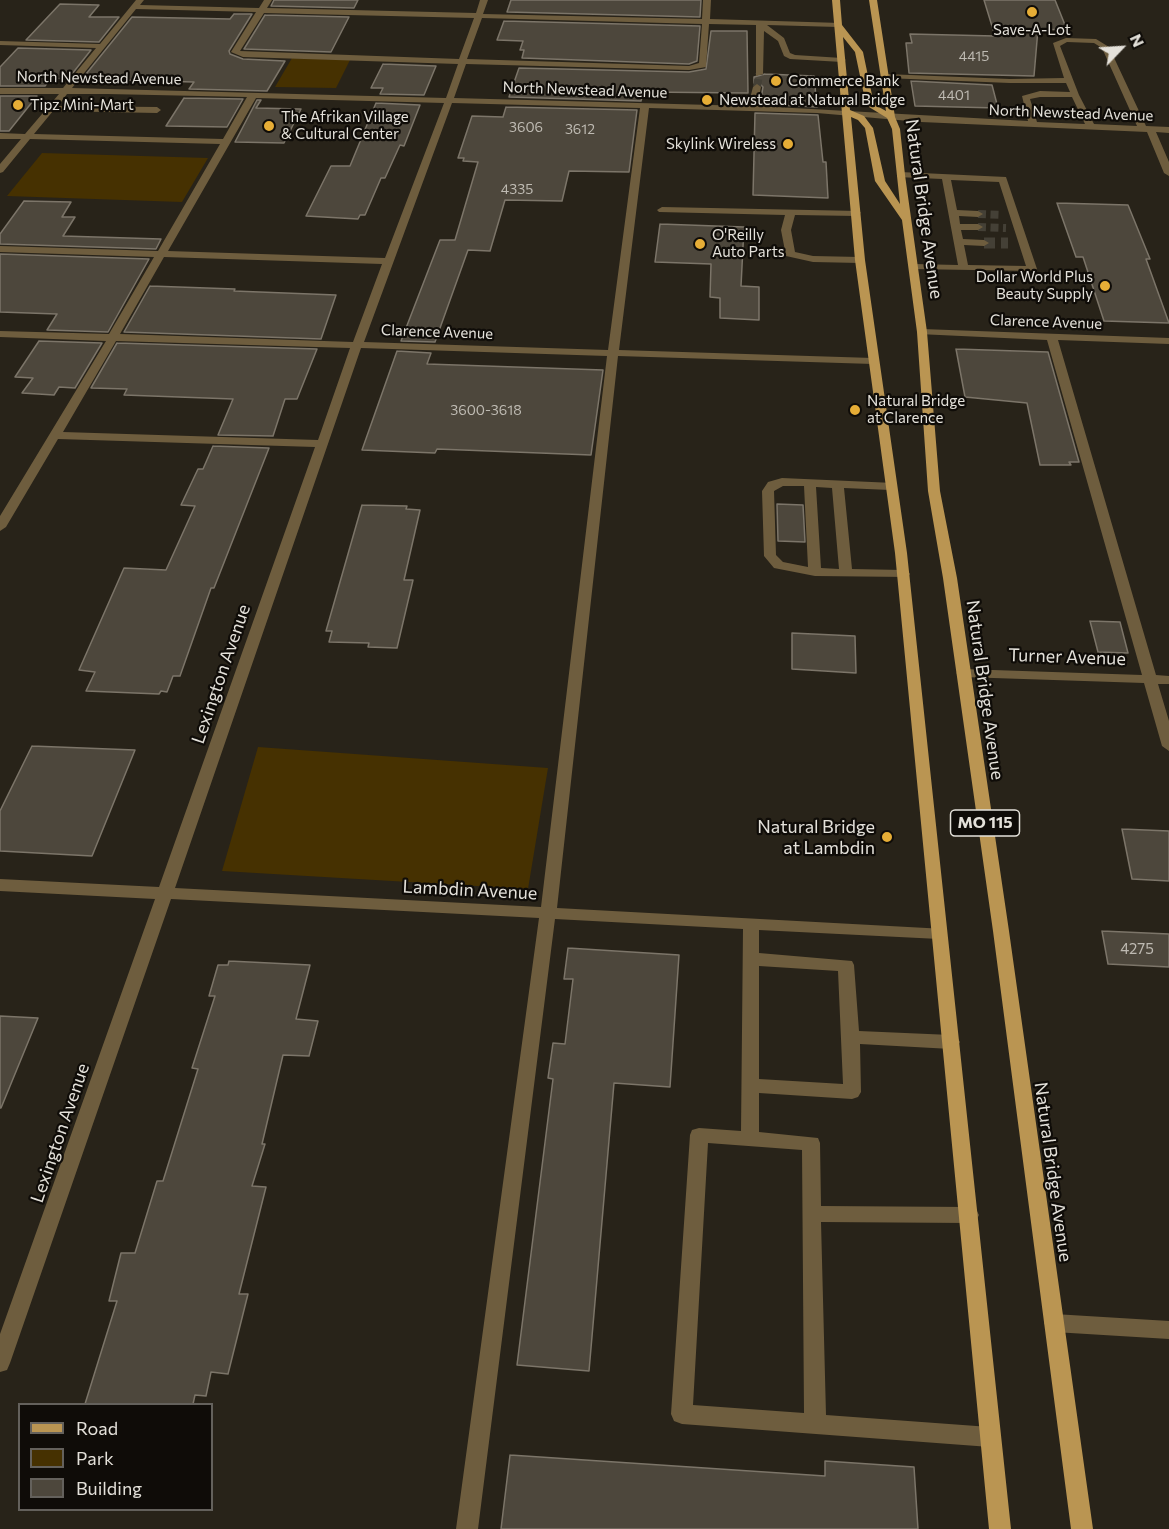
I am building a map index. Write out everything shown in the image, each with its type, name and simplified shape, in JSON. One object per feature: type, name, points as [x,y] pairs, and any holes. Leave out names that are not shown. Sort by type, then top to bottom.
[{"type":"main road","points":[[836,0],[860,260],[903,574],[1000,1529]]},
{"type":"main road","name":"Natural Bridge Avenue","points":[[873,0],[891,117],[896,129],[900,175],[914,267],[922,332],[934,491],[950,578],[1082,1529]]},
{"type":"main road","points":[[838,25],[859,52],[868,95],[873,107],[891,117]]},
{"type":"main road","points":[[848,112],[861,118],[869,128],[880,181],[907,223]]},
{"type":"street","points":[[268,0],[235,52],[243,55],[689,68],[703,64],[707,0]]},
{"type":"street","name":"Lexington Avenue","points":[[0,1363],[357,345],[484,0]]},
{"type":"street","points":[[0,170],[137,4],[261,10],[838,25]]},
{"type":"street","points":[[760,23],[771,34],[782,40],[787,54],[793,57],[842,60]]},
{"type":"street","points":[[759,74],[760,23]]},
{"type":"street","points":[[1091,127],[1075,95],[1056,45],[1066,40],[1096,41],[1105,47],[1169,173]]},
{"type":"street","points":[[0,43],[102,46]]},
{"type":"street","points":[[885,76],[1010,81],[1069,80]]},
{"type":"street","points":[[752,108],[757,87]]},
{"type":"street","name":"North Newstead Avenue","points":[[0,91],[752,108],[1034,125],[1169,130]]},
{"type":"street","points":[[1034,125],[1025,98],[1040,94],[1075,95]]},
{"type":"street","points":[[0,527],[162,254],[253,95]]},
{"type":"street","points":[[467,1529],[548,913],[613,353],[645,105]]},
{"type":"street","points":[[51,108],[158,110]]},
{"type":"street","points":[[0,136],[227,142]]},
{"type":"street","points":[[900,175],[1004,178],[1032,269],[914,267]]},
{"type":"street","points":[[946,177],[964,268]]},
{"type":"street","points":[[662,210],[856,213]]},
{"type":"street","points":[[791,212],[786,230],[790,254],[813,259],[860,260]]},
{"type":"street","points":[[954,213],[978,214]]},
{"type":"street","points":[[1002,214],[1015,215]]},
{"type":"street","points":[[956,226],[978,227]]},
{"type":"street","points":[[1006,228],[1019,228]]},
{"type":"street","points":[[959,242],[984,243]]},
{"type":"street","points":[[1008,243],[1024,243]]},
{"type":"street","points":[[0,249],[389,261]]},
{"type":"street","name":"Clarence Avenue","points":[[922,332],[1169,341]]},
{"type":"street","name":"Clarence Avenue","points":[[0,334],[873,361]]},
{"type":"street","points":[[1052,337],[1152,680],[1169,746]]},
{"type":"street","points":[[55,435],[322,444]]},
{"type":"street","points":[[890,486],[782,482],[772,485],[768,491],[770,556],[779,565],[815,572],[903,574]]},
{"type":"street","points":[[810,483],[815,572]]},
{"type":"street","points":[[838,484],[846,573]]},
{"type":"street","name":"Turner Avenue","points":[[963,673],[1169,680]]},
{"type":"street","name":"Lambdin Avenue","points":[[0,885],[939,933]]},
{"type":"street","points":[[750,1139],[751,923]]},
{"type":"street","points":[[750,1085],[852,1092],[846,965],[751,959]]},
{"type":"street","points":[[851,1037],[951,1042]]},
{"type":"street","points":[[814,1423],[811,1143],[699,1135],[682,1414],[990,1437]]},
{"type":"street","points":[[811,1214],[969,1215]]},
{"type":"street","points":[[1054,1323],[1169,1330]]},
{"type":"green space","points":[[292,58],[350,60],[336,88],[275,87]]},
{"type":"green space","points":[[42,153],[208,158],[182,202],[7,196]]},
{"type":"green space","points":[[258,747],[548,768],[528,889],[222,871]]},
{"type":"building","points":[[274,0],[358,0],[354,8],[271,6]]},
{"type":"building","points":[[511,0],[701,0],[700,17],[507,12]]},
{"type":"building","points":[[984,0],[1055,0],[1067,30],[1038,29],[1034,76],[909,73],[906,43],[912,43],[910,34],[995,36]]},
{"type":"building","points":[[60,4],[99,5],[89,17],[119,17],[99,42],[26,40]]},
{"type":"building","points":[[234,14],[252,14],[229,51],[230,54],[243,59],[285,61],[267,91],[189,89],[194,82],[82,79],[132,17],[230,19]]},
{"type":"building","points":[[265,15],[349,17],[331,52],[244,49]]},
{"type":"building","points":[[504,21],[700,26],[697,61],[689,64],[522,58],[524,50],[520,50],[523,41],[497,40]]},
{"type":"building","points":[[711,31],[747,31],[748,93],[643,92],[641,101],[509,97],[519,68],[689,72],[706,69]]},
{"type":"building","points":[[18,48],[91,50],[68,79],[51,78],[45,86],[0,86],[0,67]]},
{"type":"building","points":[[383,64],[436,66],[424,95],[380,94],[383,88],[371,88]]},
{"type":"building","points":[[765,74],[814,76],[817,107],[760,104],[763,87],[758,82],[754,83],[754,77]]},
{"type":"building","points":[[911,81],[992,85],[998,108],[915,106]]},
{"type":"building","points":[[0,96],[37,96],[9,131],[0,131]]},
{"type":"building","points":[[184,98],[243,99],[227,127],[166,126]]},
{"type":"building","name":"The Afrikan Village & Cultural Center","points":[[257,100],[261,100],[256,108],[301,109],[284,143],[235,142]]},
{"type":"building","points":[[376,103],[420,105],[404,146],[400,145],[385,178],[381,178],[365,215],[360,215],[358,219],[306,216],[331,166],[350,166]]},
{"type":"building","points":[[506,107],[637,110],[629,172],[569,171],[562,201],[505,200],[490,251],[468,250],[435,342],[401,341],[440,240],[455,240],[478,162],[463,161],[464,158],[458,158],[472,116],[503,117]]},
{"type":"building","points":[[755,113],[818,115],[823,162],[826,162],[828,198],[753,195]]},
{"type":"building","points":[[24,201],[71,202],[62,217],[75,217],[63,236],[161,239],[156,249],[0,244],[0,234]]},
{"type":"building","points":[[1057,203],[1128,205],[1150,259],[1146,259],[1169,323],[1104,321],[1083,257],[1076,257]]},
{"type":"building","name":"O'Reilly Auto Parts","points":[[660,224],[744,227],[741,286],[759,287],[759,320],[720,318],[720,298],[710,297],[711,264],[655,262]]},
{"type":"building","points":[[0,254],[149,259],[108,332],[47,330],[57,314],[0,312]]},
{"type":"building","points":[[150,286],[336,295],[321,339],[124,332]]},
{"type":"building","points":[[39,341],[102,343],[75,388],[59,387],[54,395],[22,393],[33,378],[15,377]]},
{"type":"building","points":[[117,343],[317,349],[297,399],[285,399],[273,436],[218,435],[233,399],[124,395],[127,389],[91,388]]},
{"type":"building","points":[[956,349],[1048,352],[1079,462],[1069,462],[1071,465],[1040,465],[1027,403],[965,397]]},
{"type":"building","points":[[397,351],[431,353],[427,364],[603,370],[591,455],[437,449],[435,453],[362,450]]},
{"type":"building","points":[[213,446],[269,448],[214,588],[211,588],[180,676],[173,676],[167,692],[161,691],[159,694],[86,691],[95,672],[79,670],[124,568],[166,570],[195,506],[181,505],[198,469],[203,469]]},
{"type":"building","points":[[777,504],[803,505],[805,542],[778,541]]},
{"type":"building","points":[[362,505],[407,506],[406,509],[420,510],[404,580],[413,580],[397,648],[368,647],[369,643],[329,642],[332,631],[326,631]]},
{"type":"building","points":[[1090,621],[1120,622],[1128,653],[1098,652]]},
{"type":"building","points":[[792,633],[855,636],[856,673],[792,669]]},
{"type":"building","points":[[32,746],[135,750],[92,856],[0,851],[0,811]]},
{"type":"building","points":[[1122,829],[1169,831],[1169,881],[1132,879]]},
{"type":"building","points":[[1102,931],[1169,934],[1169,967],[1108,964]]},
{"type":"building","points":[[568,948],[679,955],[670,1087],[614,1083],[589,1371],[517,1365],[553,1079],[548,1078],[553,1043],[565,1044],[573,979],[564,979]]},
{"type":"building","points":[[229,961],[310,965],[296,1019],[318,1021],[309,1056],[283,1055],[262,1144],[265,1144],[252,1186],[266,1187],[239,1294],[248,1294],[228,1374],[211,1372],[206,1396],[195,1395],[193,1403],[85,1403],[117,1301],[109,1301],[121,1253],[135,1253],[157,1181],[163,1181],[198,1069],[192,1068],[215,996],[209,996],[218,965],[228,965]]},
{"type":"building","points":[[0,1016],[38,1018],[1,1108],[0,1108]]},
{"type":"building","points":[[510,1455],[825,1476],[825,1461],[914,1467],[918,1529],[501,1529]]},
{"type":"tunnel","points":[[757,87],[759,74]]},
{"type":"tunnel","points":[[978,214],[1002,215]]},
{"type":"tunnel","points":[[978,227],[1006,228]]},
{"type":"tunnel","points":[[984,243],[1008,243]]},
{"type":"place","name":"Save-A-Lot","points":[[1032,12]]},
{"type":"place","name":"Commerce Bank","points":[[776,81]]},
{"type":"place","name":"Newstead at Natural Bridge","points":[[707,100]]},
{"type":"place","name":"Tipz Mini-Mart","points":[[18,105]]},
{"type":"place","name":"The Afrikan Village & Cultural Center","points":[[269,126]]},
{"type":"place","name":"Skylink Wireless","points":[[788,144]]},
{"type":"place","name":"O'Reilly Auto Parts","points":[[700,244]]},
{"type":"place","name":"Dollar World Plus Beauty Supply","points":[[1105,286]]},
{"type":"place","name":"Natural Bridge at Clarence","points":[[855,410]]},
{"type":"place","name":"Natural Bridge at Lambdin","points":[[887,837]]}]
